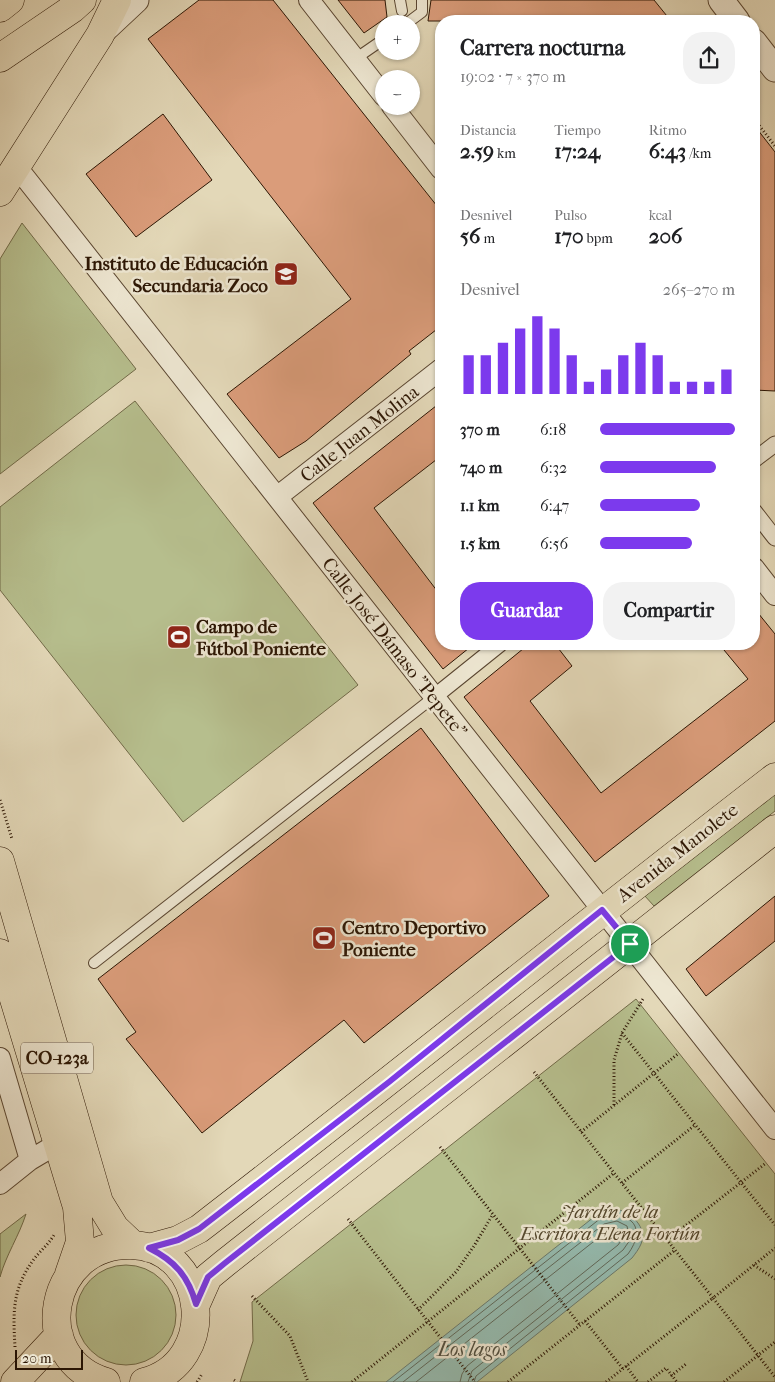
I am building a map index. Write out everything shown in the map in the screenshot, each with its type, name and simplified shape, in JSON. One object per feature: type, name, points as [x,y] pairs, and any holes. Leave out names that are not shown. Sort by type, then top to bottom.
[{"type":"main road","points":[[0,8],[10,0]]},
{"type":"main road","points":[[0,192],[100,34],[117,0]]},
{"type":"main road","points":[[0,58],[81,3]]},
{"type":"main road","name":"Avenida Manolete","points":[[69,1274],[82,1261],[97,1251],[115,1246],[141,1247],[178,1240],[199,1229],[389,1082],[602,910],[775,777]]},
{"type":"main road","points":[[196,1304],[208,1277],[225,1263],[775,829]]},
{"type":"main road","name":"CO-123a","points":[[0,862],[99,1202],[115,1228],[141,1247]]},
{"type":"main road","name":"CO-123a","points":[[0,953],[79,1218],[80,1242],[69,1274]]},
{"type":"main road","points":[[141,1247],[166,1257],[180,1270],[190,1286],[196,1304],[196,1322],[192,1340],[183,1356],[175,1382]]},
{"type":"main road","points":[[69,1274],[58,1300],[56,1314],[59,1335],[66,1351],[78,1365],[97,1381]]},
{"type":"main road","points":[[15,1382],[59,1335]]},
{"type":"main road","points":[[144,1382],[153,1380],[170,1370],[183,1356]]},
{"type":"street","points":[[100,34],[136,0]]},
{"type":"street","points":[[309,0],[375,85]]},
{"type":"street","points":[[721,0],[733,15]]},
{"type":"street","points":[[760,50],[775,69]]},
{"type":"street","points":[[399,115],[435,161]]},
{"type":"street","name":"Calle José Dámaso \"Pepete\"","points":[[16,166],[775,1129]]},
{"type":"street","name":"Calle Juan Molina","points":[[277,497],[435,374]]},
{"type":"street","points":[[760,455],[775,444]]},
{"type":"street","points":[[760,519],[775,538]]},
{"type":"street","points":[[760,576],[775,595]]},
{"type":"street","points":[[434,697],[493,650]]},
{"type":"street","points":[[0,1058],[30,1160]]},
{"type":"street","points":[[0,1184],[30,1160],[56,1144]]},
{"type":"lane","points":[[400,0],[402,11]]},
{"type":"lane","points":[[418,15],[422,12],[422,0]]},
{"type":"lane","points":[[355,59],[375,45]]},
{"type":"lane","points":[[94,963],[434,697]]},
{"type":"path","points":[[760,126],[775,146]]},
{"type":"path","points":[[614,1105],[614,1060],[622,1033],[643,999]]},
{"type":"path","points":[[622,1033],[775,1225]]},
{"type":"path","points":[[581,1132],[679,1053]]},
{"type":"path","points":[[534,1072],[775,1377]]},
{"type":"path","points":[[622,1183],[695,1125]]},
{"type":"path","points":[[440,1146],[580,1325]]},
{"type":"path","points":[[667,1240],[766,1163]]},
{"type":"path","points":[[352,1382],[614,1173]]},
{"type":"path","points":[[418,1310],[456,1272],[493,1214]]},
{"type":"path","points":[[348,1219],[475,1382]]},
{"type":"path","points":[[11,1353],[15,1346],[12,1330],[18,1288],[35,1257],[48,1245],[55,1230]]},
{"type":"path","points":[[606,1382],[775,1248]]},
{"type":"path","points":[[508,1382],[676,1250]]},
{"type":"path","points":[[754,1265],[775,1279]]},
{"type":"path","points":[[252,1296],[290,1336],[308,1382]]},
{"type":"path","points":[[585,1321],[638,1382]]},
{"type":"path","points":[[724,1382],[775,1342]]},
{"type":"path","points":[[671,1376],[686,1364]]},
{"type":"path","points":[[648,1382],[666,1368],[676,1382]]},
{"type":"green space","points":[[22,223],[136,369],[0,474],[0,259]]},
{"type":"green space","name":"Campo de Fútbol Poniente","points":[[135,401],[358,685],[183,822],[0,590],[0,507]]},
{"type":"green space","points":[[775,791],[775,811],[654,906],[644,895]]},
{"type":"green space","name":"Jardín de la Escritora Elena Fortún","points":[[636,999],[775,1174],[775,1382],[240,1382],[253,1341],[252,1302]]},
{"type":"green space","points":[[26,1214],[6,1261],[0,1277],[0,1234]]},
{"type":"green space","points":[[126,1265],[136,1266],[154,1273],[168,1287],[175,1305],[175,1325],[168,1343],[154,1357],[136,1364],[126,1365],[116,1364],[98,1357],[84,1343],[77,1325],[76,1315],[77,1305],[84,1287],[98,1273],[116,1266]]},
{"type":"water","name":"Los lagos","points":[[617,1209],[633,1217],[642,1232],[641,1244],[632,1258],[477,1382],[386,1382],[599,1213]]},
{"type":"building","points":[[199,0],[273,0],[435,203],[435,331],[409,351],[411,354],[306,441],[279,458],[227,394],[351,299],[148,39]]},
{"type":"building","points":[[338,0],[385,0],[387,15],[375,15],[375,25],[364,33]]},
{"type":"building","points":[[431,0],[654,0],[666,15],[435,15],[435,21],[428,21]]},
{"type":"building","points":[[163,114],[212,180],[136,237],[86,174]]},
{"type":"building","points":[[760,133],[775,152],[775,391],[760,390]]},
{"type":"building","points":[[435,407],[435,461],[374,508],[435,588],[435,650],[467,650],[443,669],[313,503]]},
{"type":"building","points":[[760,615],[775,634],[775,721],[595,862],[464,697],[522,650],[560,650],[572,666],[530,701],[601,793],[748,679],[724,650],[760,650]]},
{"type":"building","name":"Centro Deportivo Poniente","points":[[421,728],[549,896],[364,1043],[344,1020],[202,1133],[126,1039],[136,1032],[98,979]]},
{"type":"building","points":[[775,896],[775,941],[706,996],[686,969]]},
{"type":"place","name":"Instituto de Educación Secundaria Zoco","points":[[286,274]]},
{"type":"place","name":"Campo de Fútbol Poniente","points":[[179,637]]},
{"type":"place","name":"Centro Deportivo Poniente","points":[[324,938]]},
{"type":"route","points":[[602,910],[630,944],[208,1277],[196,1304],[190,1286],[180,1270],[166,1257],[149,1248],[178,1240],[199,1229],[389,1082],[602,910]]}]
